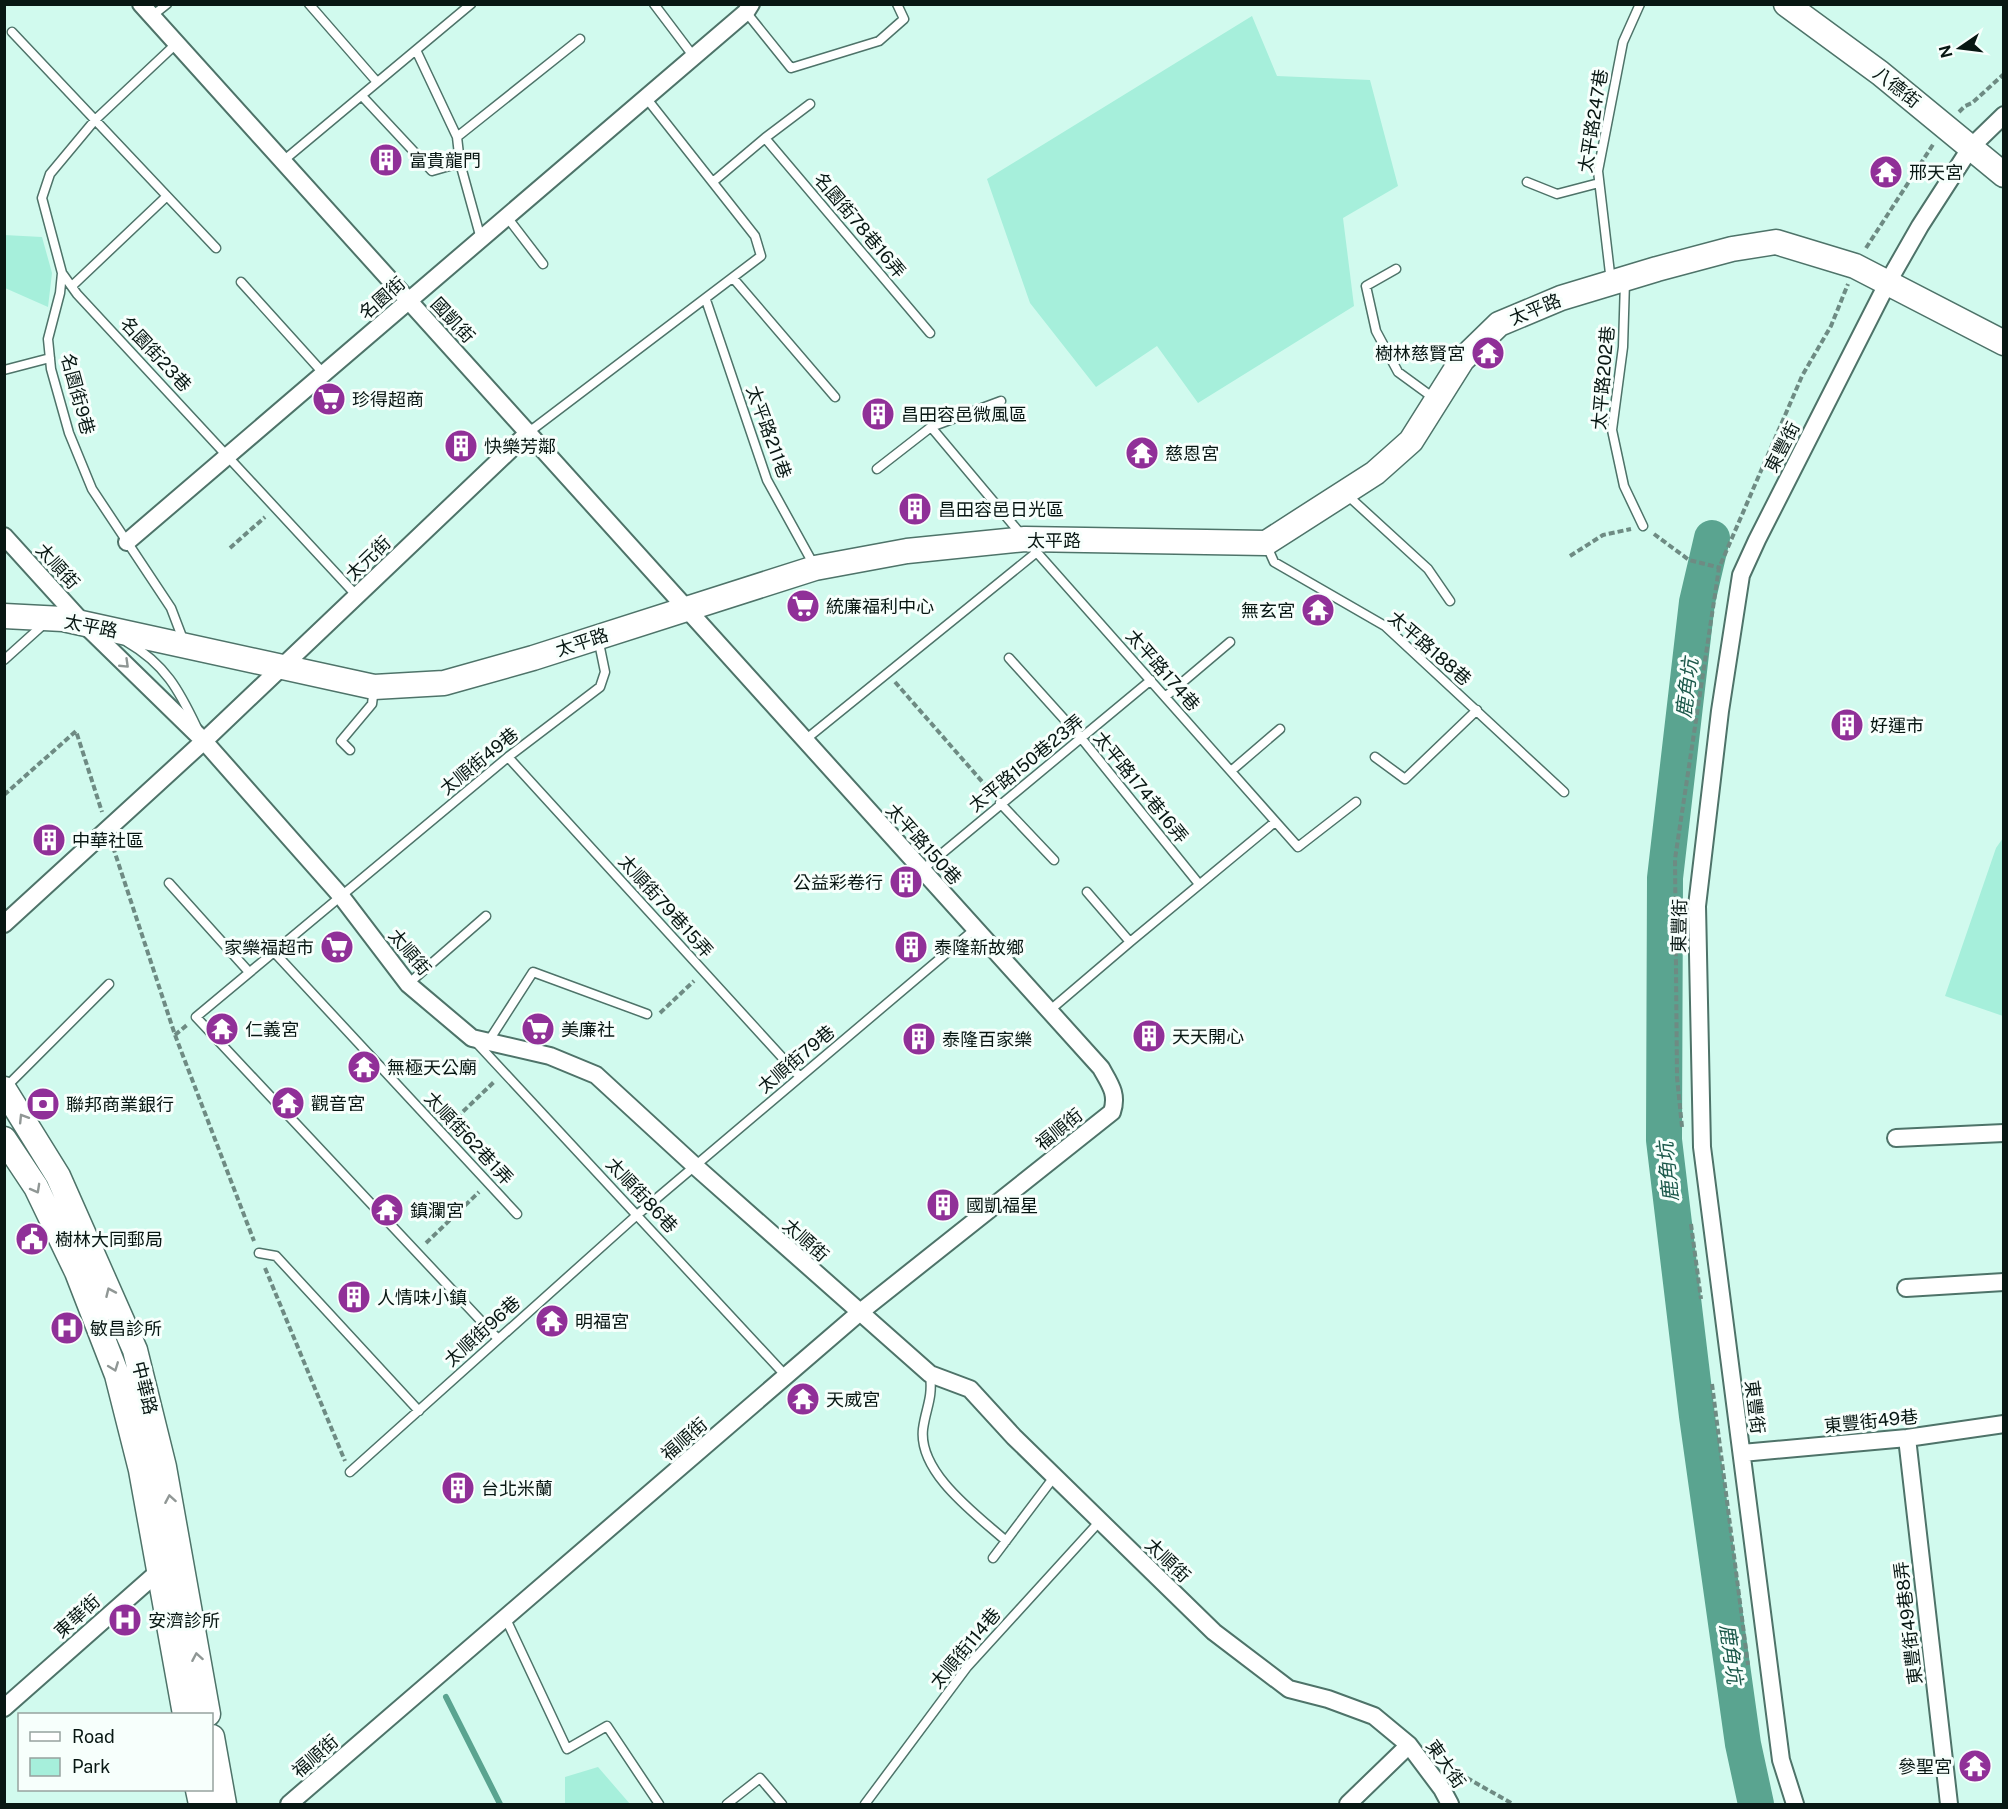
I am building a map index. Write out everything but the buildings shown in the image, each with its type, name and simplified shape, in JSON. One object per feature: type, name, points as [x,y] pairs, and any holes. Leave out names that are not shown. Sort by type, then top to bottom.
[{"type":"street","name":"八德街","points":[[1786,4],[1880,73],[2004,175]]},
{"type":"street","name":"名園街","points":[[127,542],[647,99],[748,8]]},
{"type":"street","name":"國凱街","points":[[147,10],[687,609]]},
{"type":"street","name":"東豐街","points":[[1795,1804],[1781,1760],[1702,1147],[1697,906],[1720,711],[1741,575],[1888,282],[1971,147],[2004,115]]},
{"type":"street","name":"太平路","points":[[4,616],[92,625],[374,687],[444,682],[597,637],[815,567],[907,550],[1266,543],[1376,473],[1411,441],[1462,360],[1498,324],[1561,297],[1618,280],[1732,249],[1776,242],[1855,266],[2004,343]]},
{"type":"street","name":"太元街","points":[[4,924],[204,741],[529,432]]},
{"type":"street","name":"太順街","points":[[4,536],[204,741],[341,896],[408,984],[480,1040],[550,1056],[596,1075],[694,1167],[930,1374],[970,1389],[1054,1477],[1214,1632],[1289,1689],[1328,1699],[1374,1716],[1409,1745]]},
{"type":"street","name":"太平路150巷","points":[[687,609],[1101,1068],[1113,1089],[1116,1100],[1112,1112]]},
{"type":"street","name":"中華路","points":[[4,1089],[58,1176],[135,1350],[164,1467],[169,1563],[185,1713]]},
{"type":"street","name":"福順街","points":[[289,1804],[860,1313],[1112,1112]]},
{"type":"street","points":[[1896,1138],[2004,1133]]},
{"type":"street","name":"中華路","points":[[4,1139],[36,1187],[72,1261],[117,1375],[141,1470],[169,1563],[207,1713]]},
{"type":"street","points":[[1906,1288],[2004,1282]]},
{"type":"street","name":"東豐街49巷","points":[[1742,1453],[1907,1438],[2004,1424]]},
{"type":"street","name":"東豐街49巷8弄","points":[[1907,1438],[1949,1804]]},
{"type":"street","name":"東華街","points":[[4,1708],[169,1563]]},
{"type":"street","points":[[213,1743],[224,1804]]},
{"type":"street","points":[[1348,1804],[1409,1745]]},
{"type":"street","name":"東大街","points":[[1409,1745],[1442,1789],[1450,1804]]},
{"type":"lane","points":[[147,10],[167,4]]},
{"type":"lane","points":[[309,4],[377,82]]},
{"type":"lane","points":[[283,161],[471,4]]},
{"type":"lane","points":[[654,4],[694,57]]},
{"type":"lane","points":[[748,8],[791,68],[879,41],[904,19],[897,4]]},
{"type":"lane","points":[[1632,4],[1640,5]]},
{"type":"lane","name":"太平路247巷","points":[[1618,280],[1598,171],[1623,42],[1640,5]]},
{"type":"lane","points":[[12,32],[216,248]]},
{"type":"lane","points":[[457,137],[580,39]]},
{"type":"lane","points":[[95,120],[177,43]]},
{"type":"lane","points":[[416,50],[457,137],[460,164],[481,239]]},
{"type":"lane","points":[[362,96],[432,171],[460,164]]},
{"type":"lane","points":[[647,99],[714,181],[810,104]]},
{"type":"lane","name":"名園街9巷","points":[[95,120],[50,174],[42,198],[62,273],[60,294],[48,339],[50,358],[69,433],[92,489],[127,542]]},
{"type":"lane","name":"名園街78巷16弄","points":[[765,138],[930,333]]},
{"type":"lane","name":"太元街","points":[[529,432],[706,300],[761,256],[755,236],[714,181]]},
{"type":"lane","points":[[1527,182],[1557,194],[1599,183]]},
{"type":"lane","points":[[72,286],[167,196]]},
{"type":"lane","points":[[507,218],[543,264]]},
{"type":"lane","points":[[1396,269],[1366,286],[1376,331],[1398,372],[1437,400]]},
{"type":"lane","name":"名園街23巷","points":[[62,273],[357,596]]},
{"type":"lane","points":[[733,278],[835,397]]},
{"type":"lane","name":"太平路202巷","points":[[1618,280],[1623,347],[1612,430],[1624,486],[1643,526]]},
{"type":"lane","points":[[241,282],[324,374]]},
{"type":"lane","name":"太平路211巷","points":[[706,300],[767,480],[815,567]]},
{"type":"lane","points":[[4,370],[50,358]]},
{"type":"lane","points":[[877,469],[931,427],[1001,401]]},
{"type":"lane","name":"太平路174巷","points":[[931,427],[1031,546],[1298,848],[1356,802]]},
{"type":"lane","points":[[1345,493],[1428,569],[1450,601]]},
{"type":"lane","points":[[127,542],[171,609],[185,646]]},
{"type":"lane","name":"太平路188巷","points":[[1266,543],[1274,562],[1385,627],[1564,792]]},
{"type":"lane","points":[[805,740],[887,672],[1031,546]]},
{"type":"lane","points":[[4,660],[50,619]]},
{"type":"lane","points":[[92,625],[149,655],[177,687],[204,741]]},
{"type":"lane","name":"太順街49巷","points":[[416,1253],[196,1017],[508,757],[600,687],[605,672],[597,637]]},
{"type":"lane","points":[[1165,698],[1230,642]]},
{"type":"lane","name":"太平路174巷16弄","points":[[1008,658],[1082,739],[1199,884]]},
{"type":"lane","name":"太平路150巷23弄","points":[[921,871],[1000,803],[1082,739],[1151,680]]},
{"type":"lane","points":[[350,750],[341,741],[372,704],[374,687]]},
{"type":"lane","points":[[1376,757],[1405,779],[1477,710]]},
{"type":"lane","points":[[1231,771],[1280,729]]},
{"type":"lane","name":"太順街79巷15弄","points":[[508,757],[800,1077]]},
{"type":"lane","points":[[1000,803],[1054,860]]},
{"type":"lane","points":[[1049,1011],[1275,822]]},
{"type":"lane","points":[[169,883],[249,972]]},
{"type":"lane","points":[[1087,892],[1130,942]]},
{"type":"lane","points":[[408,984],[486,916]]},
{"type":"lane","name":"太順街79巷","points":[[637,1215],[975,929]]},
{"type":"lane","name":"太順街62巷1弄","points":[[274,952],[517,1214]]},
{"type":"lane","points":[[480,1040],[533,972],[647,1014]]},
{"type":"lane","points":[[4,1089],[109,984]]},
{"type":"lane","name":"太順街86巷","points":[[480,1040],[504,1073],[786,1376]]},
{"type":"lane","name":"太順街96巷","points":[[350,1472],[637,1215]]},
{"type":"lane","points":[[259,1253],[276,1256],[418,1410]]},
{"type":"lane","points":[[416,1253],[498,1340]]},
{"type":"lane","points":[[930,1374],[932,1394],[922,1431],[929,1460],[950,1491],[1006,1541]]},
{"type":"lane","points":[[993,1558],[1054,1477]]},
{"type":"lane","name":"太順街114巷","points":[[865,1804],[967,1667],[1100,1521]]},
{"type":"lane","points":[[506,1619],[567,1749],[607,1726],[659,1804]]},
{"type":"lane","points":[[727,1804],[760,1778],[782,1804]]},
{"type":"path","points":[[1682,1132],[1677,1077],[1675,859],[1690,741],[1719,568],[1802,376],[1831,326],[1855,266],[1924,156],[1965,106],[1972,104],[2004,74]]},
{"type":"path","points":[[230,548],[277,508]]},
{"type":"path","points":[[1570,556],[1603,535],[1643,526],[1689,560],[1713,566]]},
{"type":"path","points":[[887,672],[1000,803]]},
{"type":"path","points":[[4,795],[76,731],[175,1035],[259,1253],[350,1472]]},
{"type":"path","points":[[647,1014],[654,1017],[704,972]]},
{"type":"path","points":[[441,1132],[504,1073]]},
{"type":"path","points":[[416,1253],[488,1183]]},
{"type":"path","points":[[1690,1213],[1702,1307]]},
{"type":"path","points":[[1711,1376],[1749,1671]]},
{"type":"path","points":[[1447,1767],[1513,1804]]},
{"type":"green space","points":[[1252,16],[1277,76],[1370,80],[1398,186],[1343,218],[1354,306],[1198,403],[1157,346],[1096,387],[1030,303],[987,179]]},
{"type":"green space","points":[[4,235],[42,237],[52,273],[48,307],[5,288]]},
{"type":"green space","points":[[2003,838],[2003,1016],[1945,996],[1996,848]]},
{"type":"green space","points":[[598,1767],[630,1804],[565,1804],[565,1777]]},
{"type":"waterway","name":"鹿角坑","points":[[1712,538],[1697,602],[1665,878],[1664,1140],[1697,1416],[1743,1744],[1756,1804]]},
{"type":"waterway","points":[[446,1697],[500,1804]]},
{"type":"place","name":"富貴龍門","points":[[386,160]]},
{"type":"place","name":"邢天宮","points":[[1886,172]]},
{"type":"place","name":"樹林慈賢宮","points":[[1488,353]]},
{"type":"place","name":"珍得超商","points":[[329,399]]},
{"type":"place","name":"昌田容邑微風區","points":[[878,414]]},
{"type":"place","name":"快樂芳鄰","points":[[461,446]]},
{"type":"place","name":"慈恩宮","points":[[1142,453]]},
{"type":"place","name":"昌田容邑日光區","points":[[915,509]]},
{"type":"place","name":"統廉福利中心","points":[[803,606]]},
{"type":"place","name":"無玄宮","points":[[1318,610]]},
{"type":"place","name":"好運市","points":[[1847,725]]},
{"type":"place","name":"中華社區","points":[[49,840]]},
{"type":"place","name":"公益彩卷行","points":[[906,882]]},
{"type":"place","name":"家樂福超市","points":[[337,947]]},
{"type":"place","name":"泰隆新故鄉","points":[[911,947]]},
{"type":"place","name":"仁義宮","points":[[222,1029]]},
{"type":"place","name":"美廉社","points":[[538,1029]]},
{"type":"place","name":"天天開心","points":[[1149,1036]]},
{"type":"place","name":"泰隆百家樂","points":[[919,1039]]},
{"type":"place","name":"無極天公廟","points":[[364,1067]]},
{"type":"place","name":"觀音宮","points":[[288,1103]]},
{"type":"place","name":"聯邦商業銀行","points":[[43,1104]]},
{"type":"place","name":"國凱福星","points":[[943,1205]]},
{"type":"place","name":"鎮瀾宮","points":[[387,1210]]},
{"type":"place","name":"樹林大同郵局","points":[[32,1239]]},
{"type":"place","name":"人情味小鎮","points":[[354,1297]]},
{"type":"place","name":"明福宮","points":[[552,1321]]},
{"type":"place","name":"敏昌診所","points":[[67,1328]]},
{"type":"place","name":"天威宮","points":[[803,1399]]},
{"type":"place","name":"台北米蘭","points":[[458,1488]]},
{"type":"place","name":"安濟診所","points":[[125,1620]]},
{"type":"place","name":"參聖宮","points":[[1975,1766]]}]
